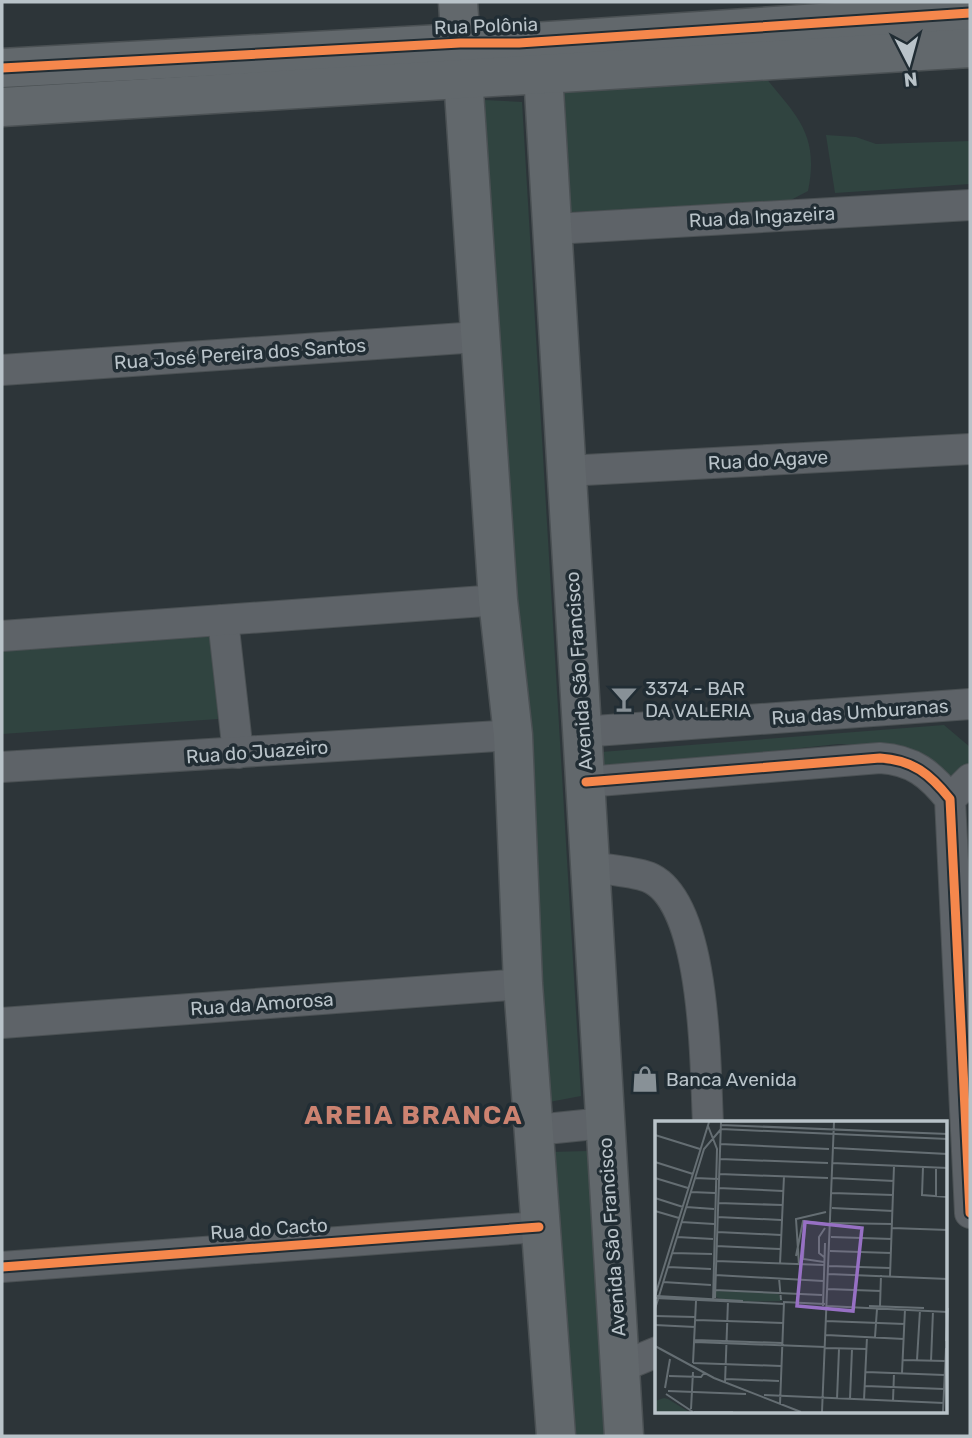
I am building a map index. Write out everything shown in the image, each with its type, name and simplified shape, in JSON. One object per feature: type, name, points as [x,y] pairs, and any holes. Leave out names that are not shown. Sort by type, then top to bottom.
[{"type":"main road","points":[[457,2],[498,600],[513,735],[523,984],[536,1130],[539,1227],[556,1436]]},
{"type":"main road","name":"Rua Polônia","points":[[2,107],[462,60],[519,43],[970,13]]},
{"type":"main road","points":[[519,43],[543,73]]},
{"type":"main road","name":"Rua Polônia","points":[[2,68],[462,60],[543,73],[970,48]]},
{"type":"main road","name":"Avenida São Francisco","points":[[543,73],[624,1436]]},
{"type":"street","name":"Rua da Ingazeira","points":[[553,229],[970,205]]},
{"type":"street","name":"Rua José Pereira dos Santos","points":[[2,370],[478,337]]},
{"type":"street","name":"Rua do Agave","points":[[566,471],[970,449]]},
{"type":"street","points":[[2,636],[498,600]]},
{"type":"street","points":[[223,620],[238,753]]},
{"type":"street","name":"Rua das Umburanas","points":[[581,732],[970,704]]},
{"type":"street","name":"Rua do Juazeiro","points":[[2,768],[513,735]]},
{"type":"street","points":[[586,782],[880,758],[915,765],[932,777],[960,789],[970,1213]]},
{"type":"street","points":[[590,867],[650,878],[674,901],[690,933],[701,1003],[708,1121]]},
{"type":"street","name":"Rua da Amorosa","points":[[2,1023],[523,984]]},
{"type":"street","points":[[536,1130],[604,1122]]},
{"type":"street","name":"Rua do Cacto","points":[[2,1267],[539,1227]]},
{"type":"street","points":[[621,1367],[655,1353]]},
{"type":"green space","points":[[761,72],[802,125],[810,154],[808,191],[787,202],[570,212],[564,82]]},
{"type":"green space","points":[[484,100],[522,102],[581,1096],[544,1103]]},
{"type":"green space","points":[[826,135],[856,137],[876,144],[970,141],[970,184],[835,193]]},
{"type":"green space","points":[[211,628],[218,719],[2,734],[2,641]]},
{"type":"green space","points":[[944,725],[970,747],[970,803],[906,747],[838,744],[602,770],[601,752]]},
{"type":"green space","points":[[588,1151],[606,1436],[568,1436],[550,1152]]},
{"type":"cycle path","points":[[2,68],[460,43],[519,43],[970,13]]},
{"type":"cycle path","points":[[586,782],[880,758],[911,765],[943,790],[950,799],[970,1213]]},
{"type":"cycle path","points":[[2,1267],[539,1227]]},
{"type":"place","name":"3374 - BAR DA VALERIA","points":[[624,699]]},
{"type":"place","name":"Banca Avenida","points":[[645,1079]]},
{"type":"district","name":"AREIA BRANCA","points":[[414,1115]]}]
